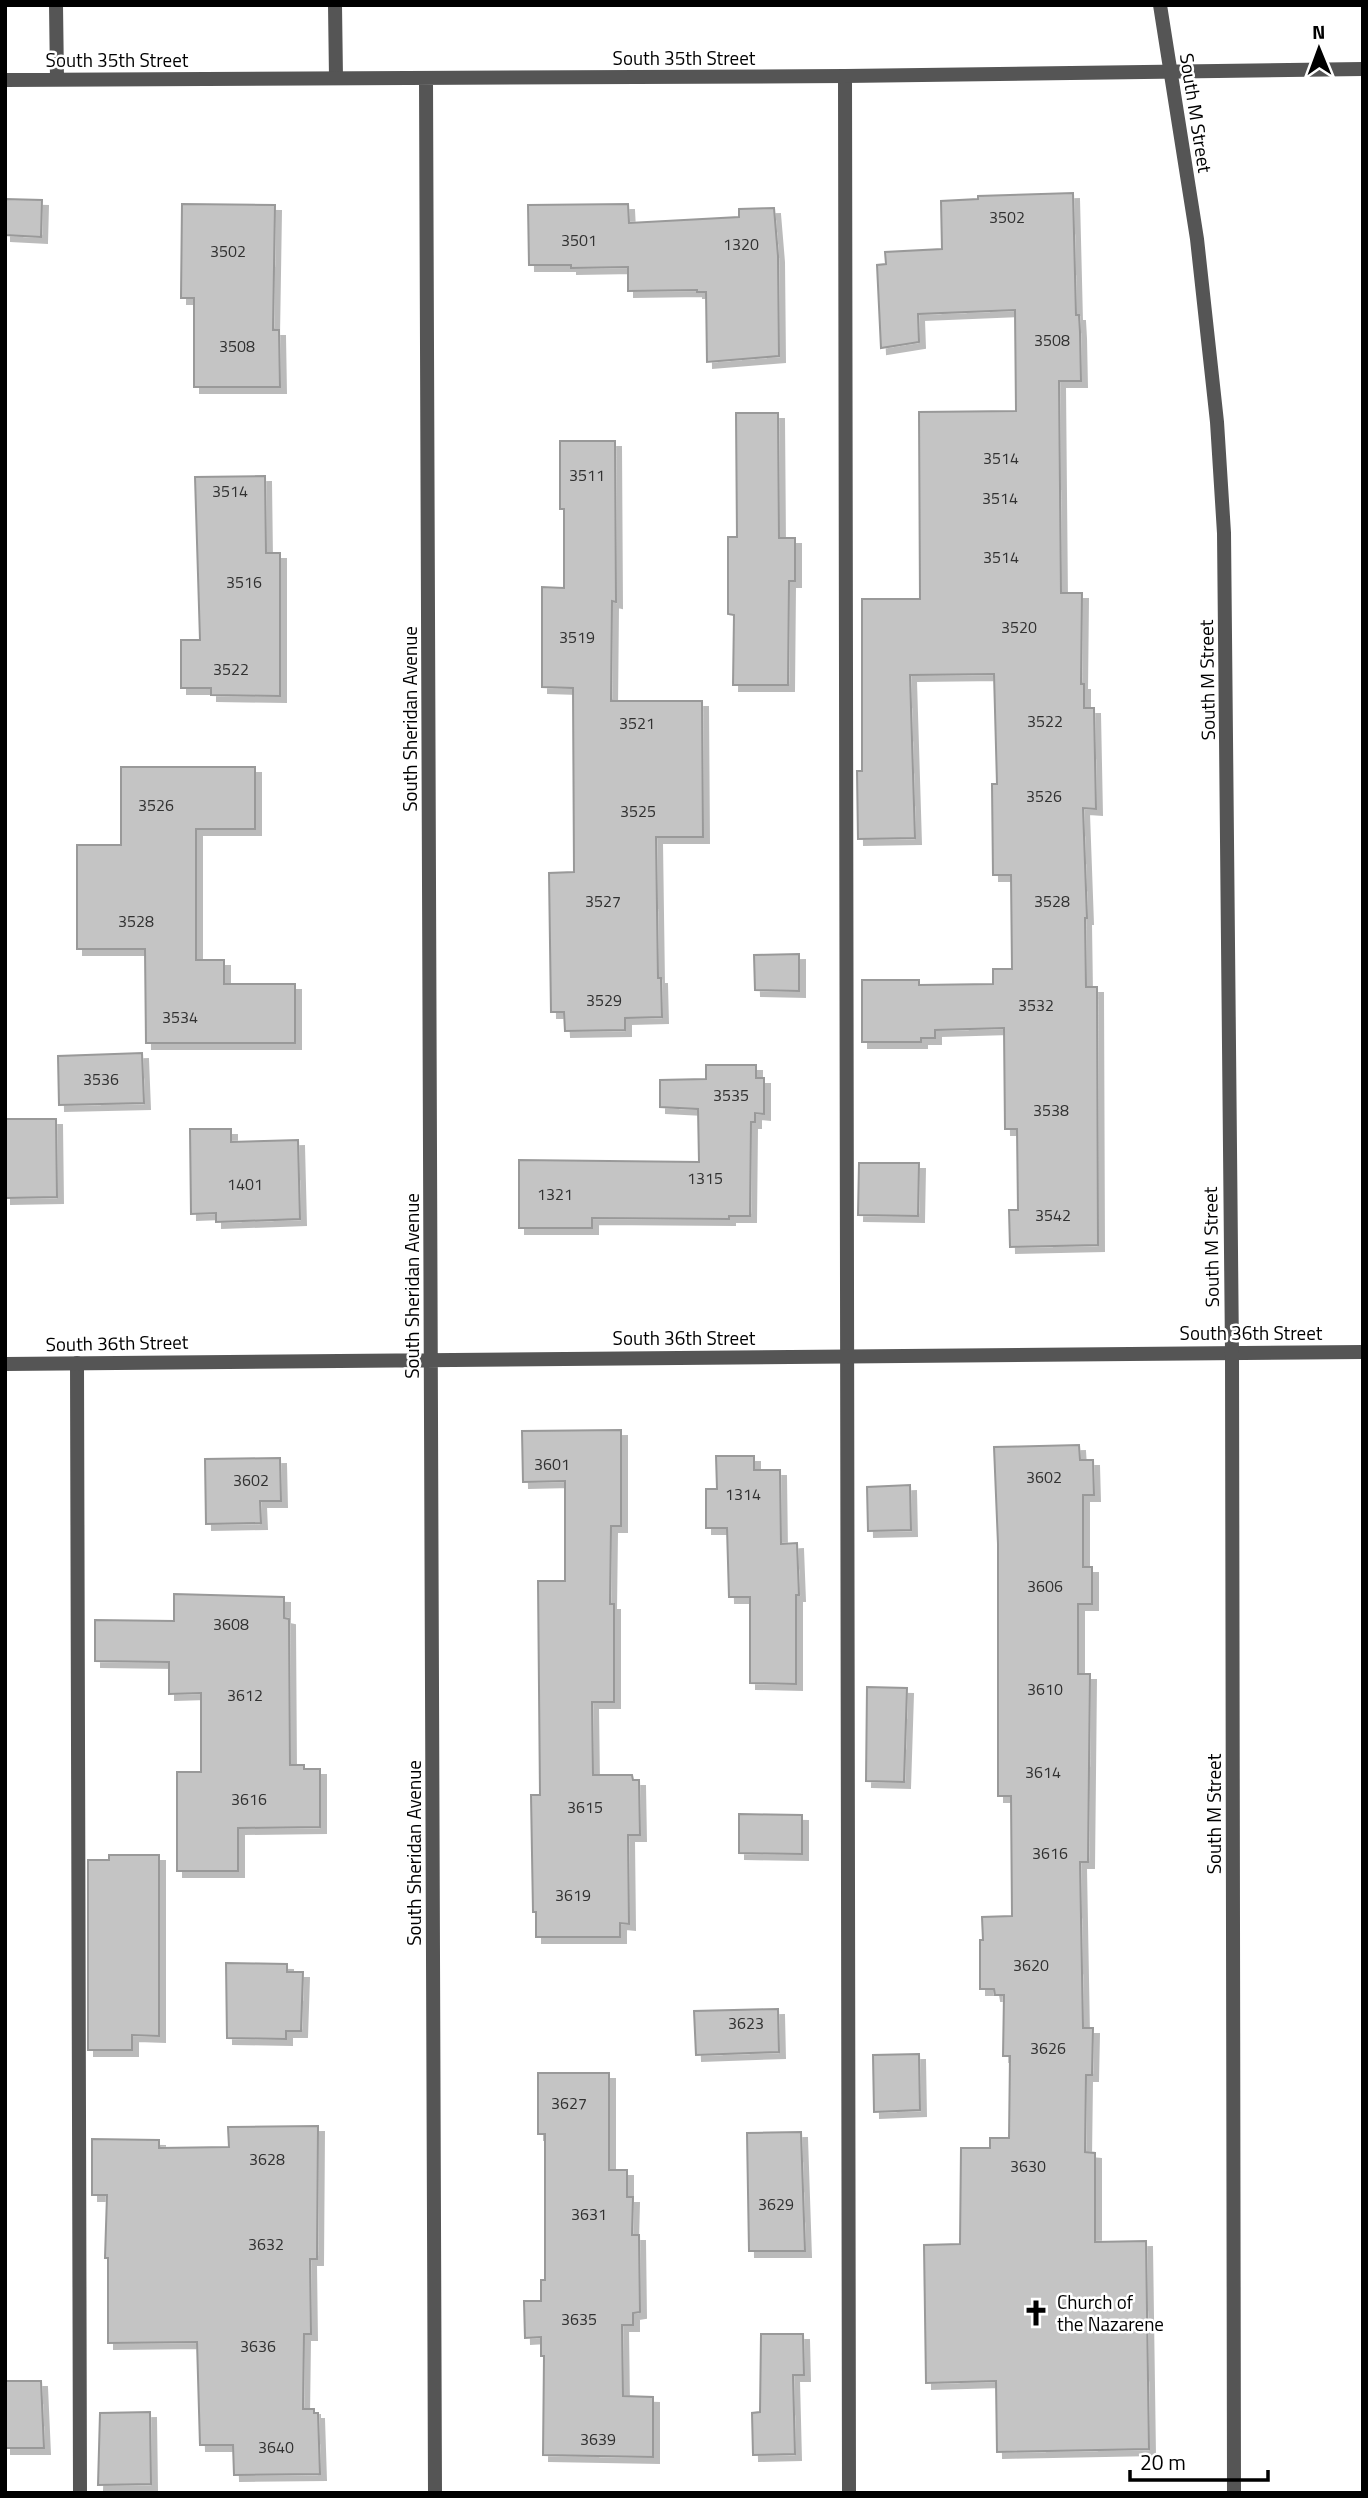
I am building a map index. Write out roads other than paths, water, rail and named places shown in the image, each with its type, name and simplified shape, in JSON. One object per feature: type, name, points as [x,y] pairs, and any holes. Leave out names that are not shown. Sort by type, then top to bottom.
[{"type":"street","points":[[56,5],[57,79]]},
{"type":"street","points":[[335,5],[336,78]]},
{"type":"street","name":"South M Street","points":[[1160,5],[1197,239],[1209,343],[1224,533],[1232,1353],[1234,2493]]},
{"type":"street","name":"South 35th Street","points":[[5,80],[845,76],[1363,69]]},
{"type":"street","points":[[845,76],[849,2493]]},
{"type":"street","name":"South Sheridan Avenue","points":[[426,78],[435,2493]]},
{"type":"street","name":"South 36th Street","points":[[5,1364],[432,1358],[1363,1352]]},
{"type":"street","points":[[77,1363],[80,2493]]},
{"type":"place","name":"Church of the Nazarene","points":[[1036,2313]]}]
